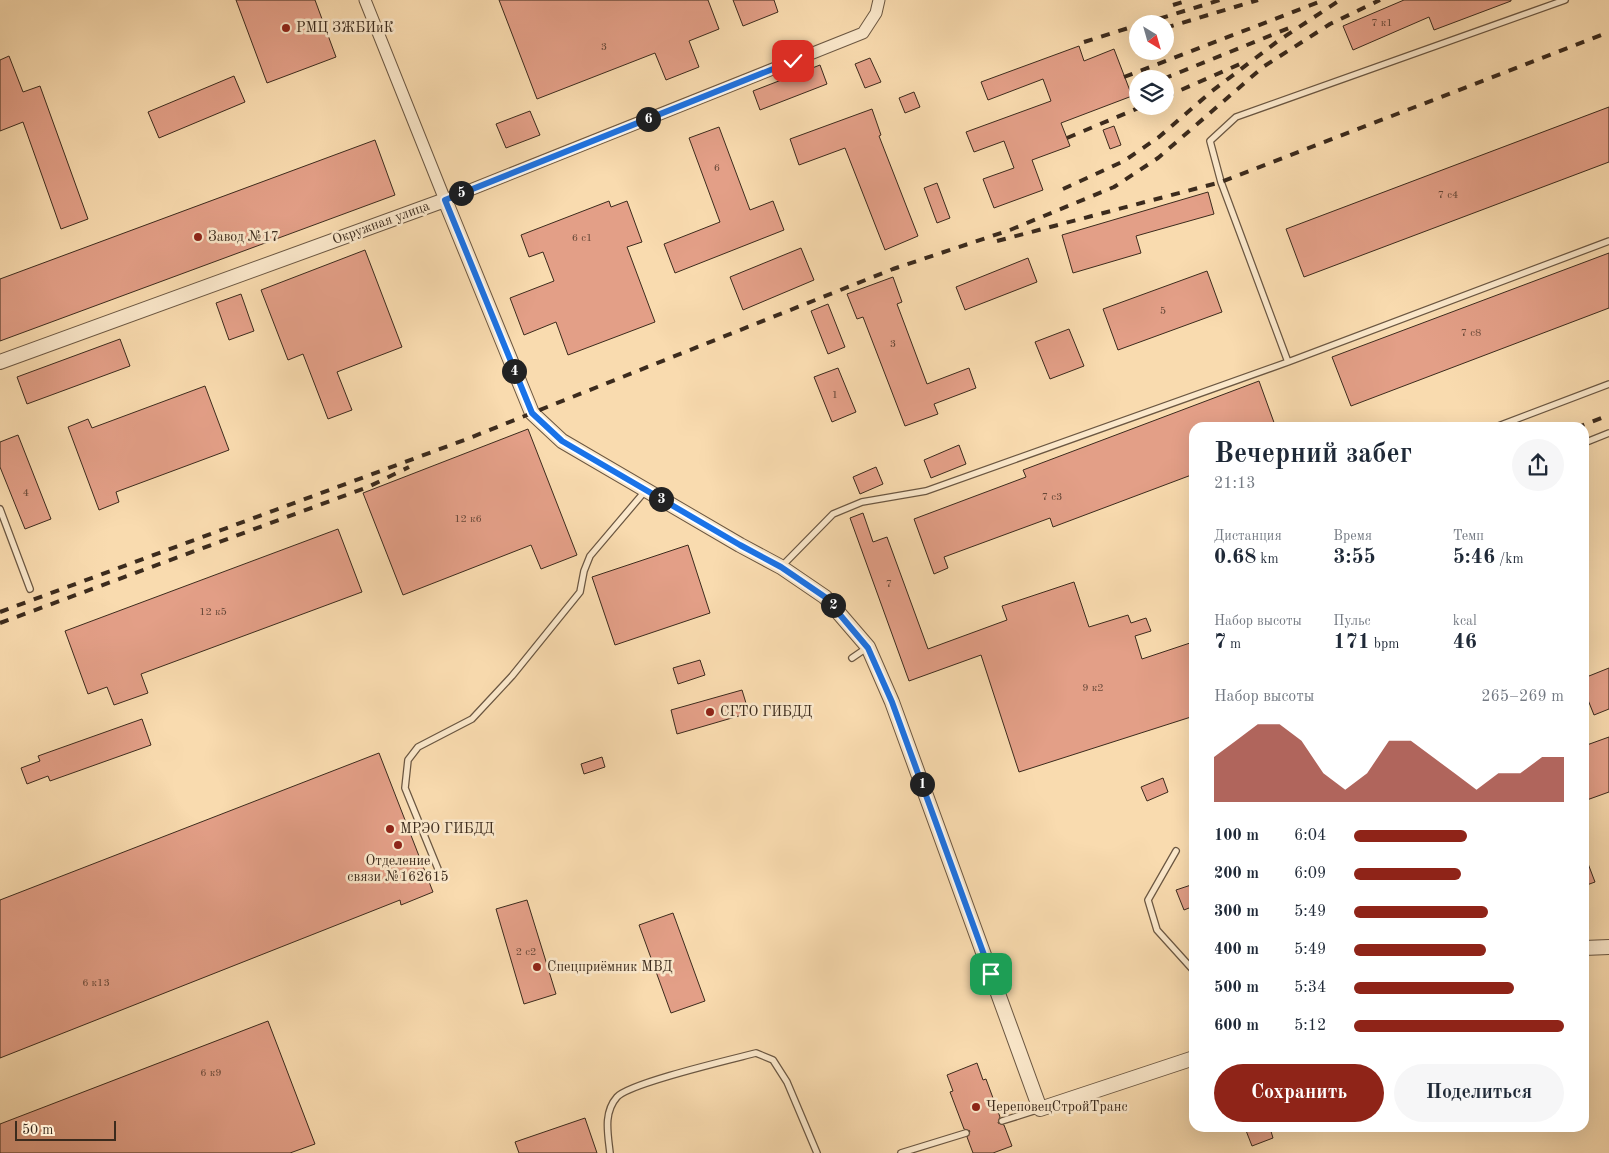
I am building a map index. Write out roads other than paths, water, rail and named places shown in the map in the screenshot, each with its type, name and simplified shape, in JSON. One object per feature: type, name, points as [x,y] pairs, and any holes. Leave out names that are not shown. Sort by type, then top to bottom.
[{"type":"street","points":[[365,0],[532,413],[562,441],[781,567],[825,597],[868,648],[892,702],[1040,1109],[1189,1060]]},
{"type":"street","name":"Окружная улица","points":[[0,362],[445,200],[863,33],[876,13],[879,0]]},
{"type":"street","points":[[1589,948],[1609,947]]},
{"type":"lane","points":[[1288,362],[1221,182],[1210,141],[1236,117],[1565,0]]},
{"type":"lane","points":[[781,567],[834,514],[862,502],[926,491],[1288,362],[1609,241]]},
{"type":"lane","points":[[1509,422],[1609,384]]},
{"type":"lane","points":[[1589,441],[1609,433]]},
{"type":"lane","points":[[438,869],[406,788],[408,760],[418,747],[472,719],[512,676],[580,592],[584,570],[590,556],[646,490]]},
{"type":"lane","points":[[0,509],[30,590]]},
{"type":"lane","points":[[852,658],[868,648]]},
{"type":"lane","points":[[1176,851],[1148,900],[1157,930],[1189,965]]},
{"type":"lane","points":[[610,1153],[607,1117],[617,1096],[638,1085],[756,1053],[773,1060],[788,1082],[817,1153]]},
{"type":"lane","points":[[1002,1121],[1040,1109]]},
{"type":"lane","points":[[901,1153],[966,1133]]},
{"type":"railway","points":[[1173,5],[1189,0]]},
{"type":"railway","points":[[1171,15],[1220,0]]},
{"type":"railway","points":[[1174,25],[1258,0]]},
{"type":"railway","points":[[1124,77],[1324,0]]},
{"type":"railway","points":[[1063,189],[1124,161],[1159,137],[1212,91],[1278,41],[1340,0]]},
{"type":"railway","points":[[0,612],[467,439],[893,269],[1010,230],[1114,187],[1158,158],[1263,67],[1330,24],[1380,0]]},
{"type":"railway","points":[[1084,42],[1129,28]]},
{"type":"railway","points":[[1174,75],[1289,28]]},
{"type":"railway","points":[[997,241],[1221,182],[1609,32]]},
{"type":"railway","points":[[1174,93],[1240,64]]},
{"type":"railway","points":[[1067,138],[1129,112]]},
{"type":"railway","points":[[1589,423],[1609,415]]},
{"type":"railway","points":[[0,623],[368,487],[409,467]]},
{"type":"place","name":"РМЦ ЗЖБИиК","points":[[286,28]]},
{"type":"place","name":"Завод №17","points":[[198,237]]},
{"type":"place","name":"СГТО ГИБДД","points":[[710,712]]},
{"type":"place","name":"МРЭО ГИБДД","points":[[390,829]]},
{"type":"place","name":"Отделение связи №162615","points":[[398,845]]},
{"type":"place","name":"Спецприёмник МВД","points":[[537,967]]},
{"type":"place","name":"ЧереповецСтройТранс","points":[[976,1107]]}]
